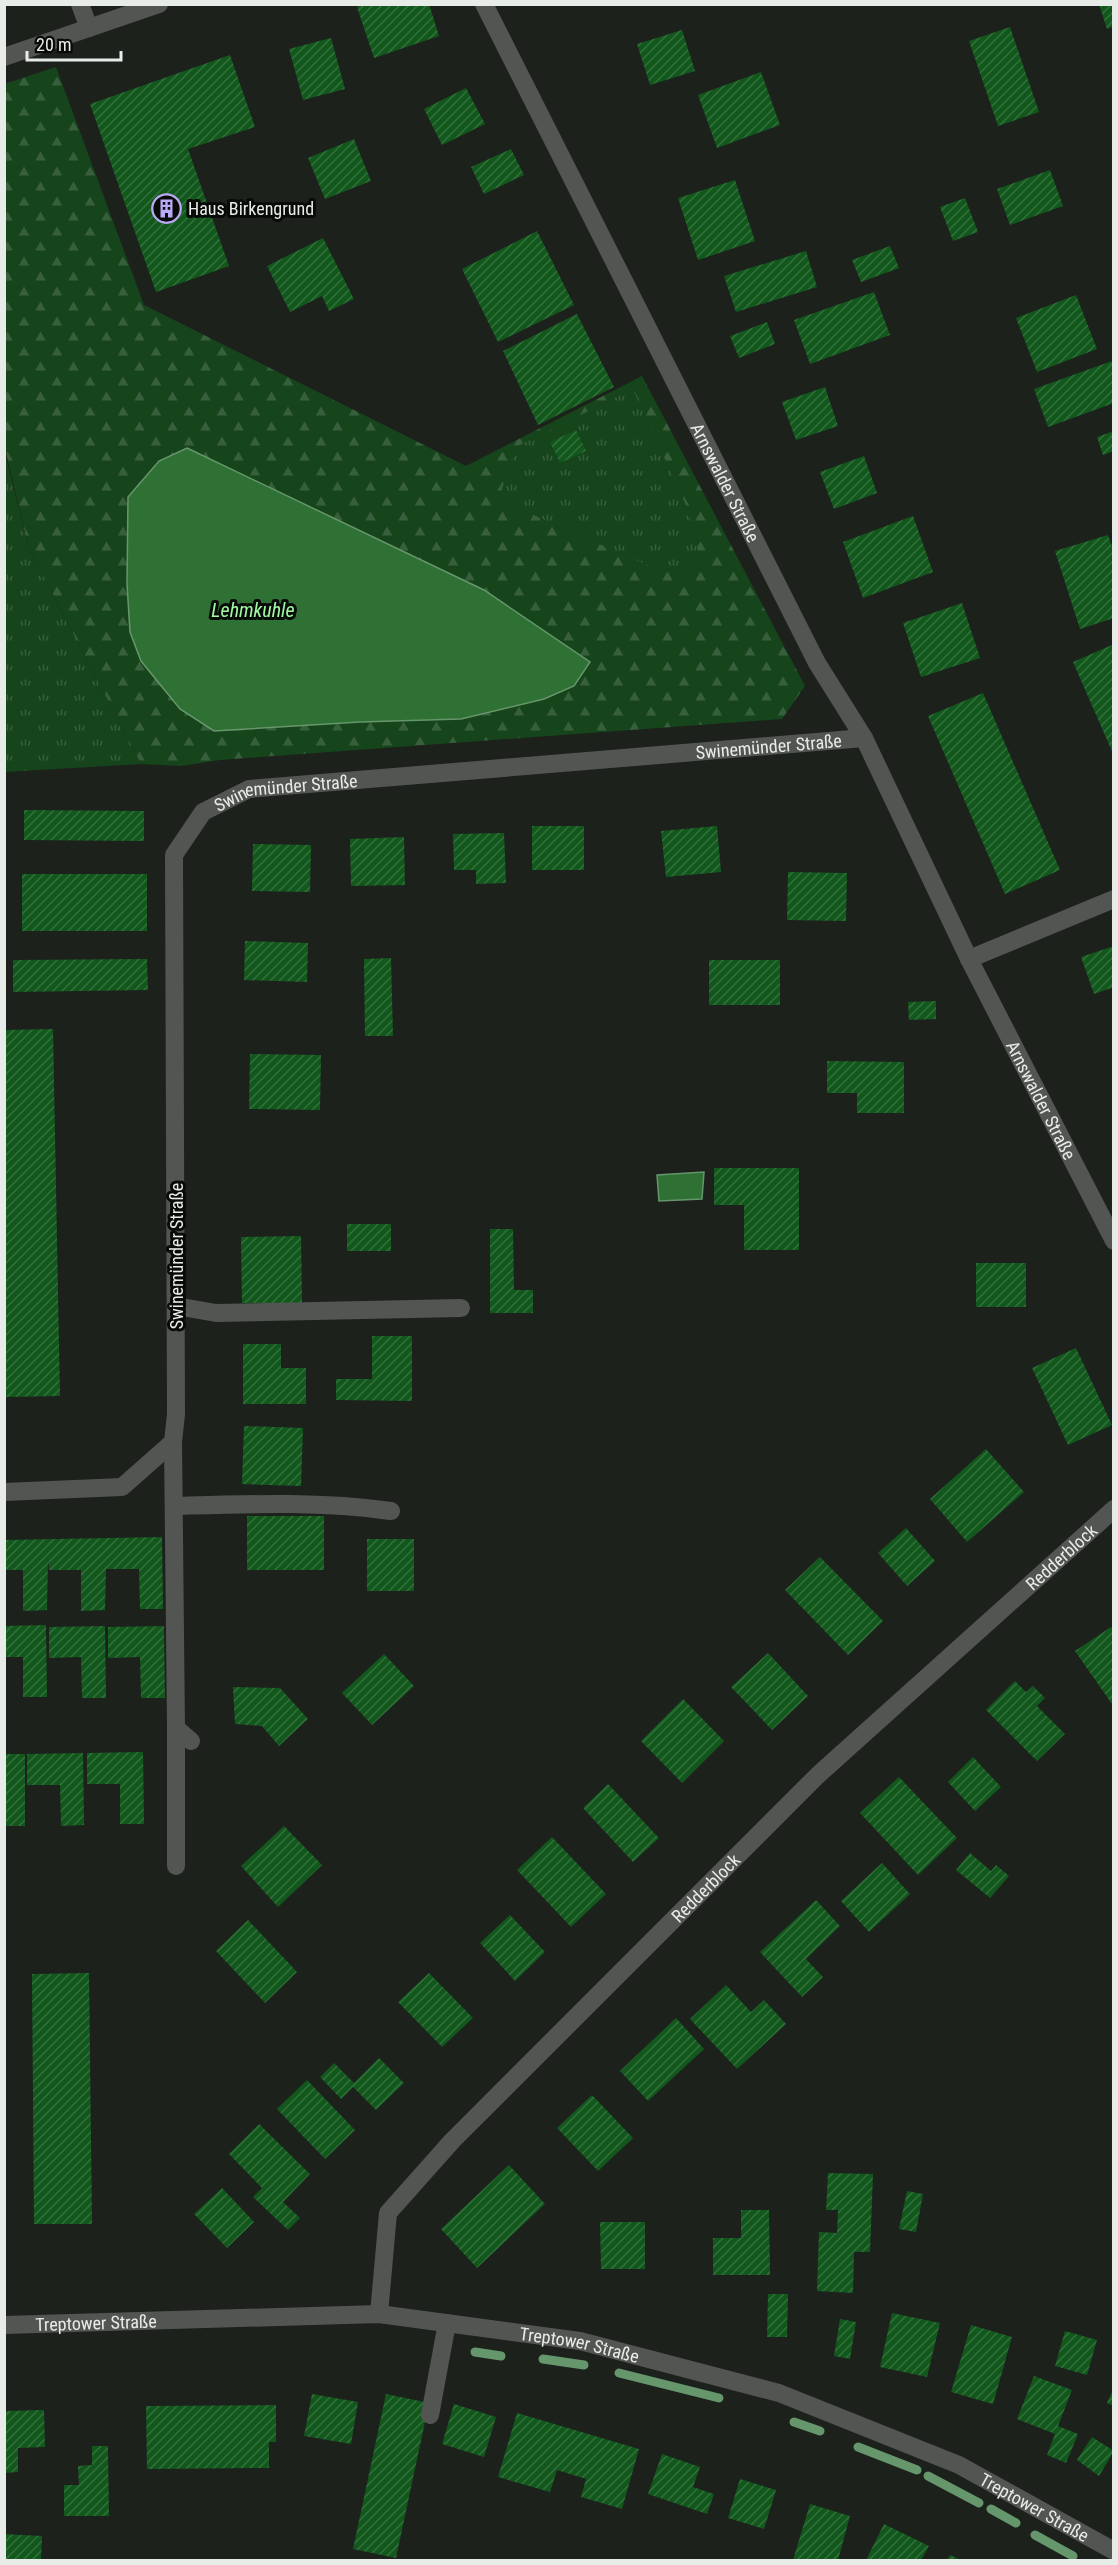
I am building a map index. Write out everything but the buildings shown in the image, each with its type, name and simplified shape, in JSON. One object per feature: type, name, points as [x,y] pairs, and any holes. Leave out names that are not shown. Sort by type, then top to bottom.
[{"type":"street","points":[[80,4],[89,28]]},
{"type":"street","points":[[4,57],[159,4]]},
{"type":"street","name":"Arnswalder Straße","points":[[484,4],[816,663],[864,738],[969,958],[1113,1241]]},
{"type":"street","name":"Swinemünder Straße","points":[[176,1866],[173,1442],[176,1414],[174,855],[203,812],[249,789],[864,738]]},
{"type":"street","points":[[969,958],[1113,898]]},
{"type":"street","points":[[176,1306],[216,1313],[461,1308]]},
{"type":"street","points":[[4,1492],[122,1486],[173,1442]]},
{"type":"street","points":[[174,1506],[254,1504],[341,1506],[391,1511]]},
{"type":"street","name":"Redderblock","points":[[379,2314],[388,2213],[452,2141],[818,1775],[1113,1509]]},
{"type":"street","points":[[176,1728],[191,1741]]},
{"type":"street","name":"Treptower Straße","points":[[4,2325],[379,2314],[580,2341],[779,2393],[960,2465],[1113,2551]]},
{"type":"street","points":[[430,2415],[447,2323]]},
{"type":"green space","points":[[56,67],[144,305],[466,466],[642,376],[805,686],[782,719],[220,760],[181,766],[141,764],[29,549],[5,449],[4,84]],"holes":[[[558,642],[590,662],[574,686],[544,699],[461,719],[360,722]]]},
{"type":"green space","points":[[633,389],[690,514],[701,565],[661,571],[499,498],[516,447]]},
{"type":"green space","points":[[4,449],[29,549],[141,764],[5,772]]},
{"type":"water","name":"Lehmkuhle","points":[[187,448],[484,590],[590,662],[574,686],[544,699],[461,719],[360,722],[214,731],[180,709],[141,661],[130,632],[127,584],[128,497],[159,461]]},
{"type":"water","points":[[704,1172],[702,1199],[659,1201],[657,1175]]},
{"type":"waterway","points":[[475,2352],[501,2356]]},
{"type":"waterway","points":[[543,2359],[584,2365]]},
{"type":"waterway","points":[[619,2373],[719,2398]]},
{"type":"waterway","points":[[794,2422],[820,2431]]},
{"type":"waterway","points":[[858,2447],[917,2470]]},
{"type":"waterway","points":[[928,2476],[979,2503]]},
{"type":"waterway","points":[[991,2509],[1016,2523]]},
{"type":"waterway","points":[[1035,2535],[1073,2556]]},
{"type":"place","name":"Haus Birkengrund","points":[[167,208]]}]
